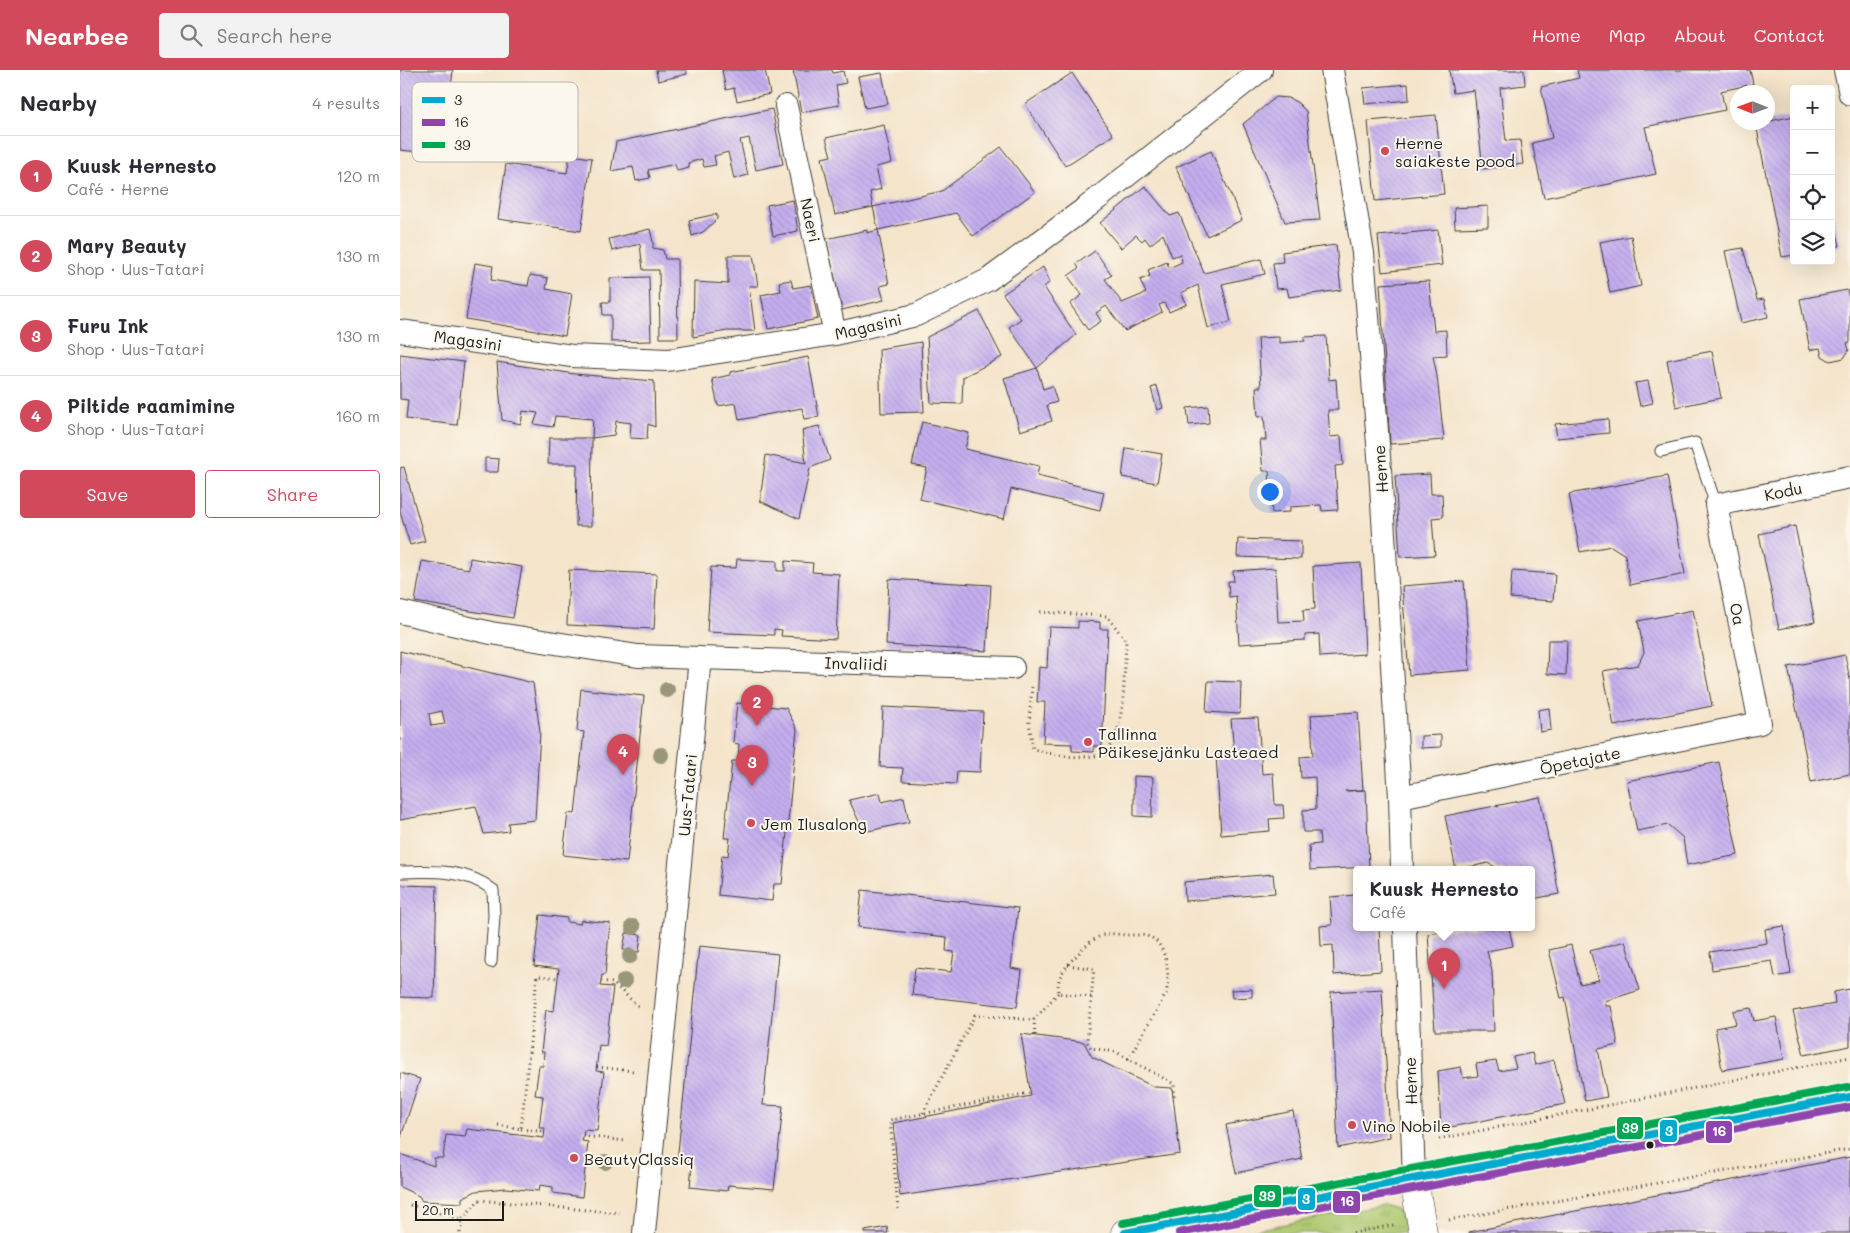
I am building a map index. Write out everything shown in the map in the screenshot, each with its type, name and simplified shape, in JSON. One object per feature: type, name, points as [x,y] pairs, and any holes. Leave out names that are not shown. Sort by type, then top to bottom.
[{"type":"street","name":"Magasini","points":[[400,331],[572,356],[668,360],[835,334],[916,315],[988,280],[1086,207],[1261,70]]},
{"type":"street","name":"Herne","points":[[1332,70],[1363,253],[1380,469],[1400,797],[1402,866]]},
{"type":"street","points":[[1845,70],[1850,94]]},
{"type":"street","name":"Naeri","points":[[786,106],[835,334]]},
{"type":"street","name":"Kodu","points":[[1716,505],[1850,477]]},
{"type":"street","name":"Oa","points":[[1716,505],[1760,722]]},
{"type":"street","points":[[400,612],[491,632],[638,656],[700,658]]},
{"type":"street","name":"Invaliidi","points":[[700,658],[1023,674]]},
{"type":"street","name":"Uus-Tatari","points":[[644,1233],[700,658]]},
{"type":"street","name":"Õpetajate","points":[[1400,797],[1760,722]]},
{"type":"street","name":"Herne","points":[[1405,931],[1414,1179],[1432,1227]]},
{"type":"street","points":[[1125,1233],[1850,1097]]},
{"type":"lane","points":[[1661,451],[1694,443],[1716,505]]},
{"type":"lane","points":[[400,872],[436,871],[468,877],[482,882],[493,890],[494,916],[491,962]]},
{"type":"path","points":[[1023,674],[1033,749],[1069,757],[1089,758],[1106,754],[1118,729],[1123,702],[1126,641],[1107,616],[1040,612]]},
{"type":"path","points":[[1035,1035],[1034,1020],[1058,993],[1061,973],[1090,942],[1105,934],[1152,938],[1161,946],[1167,964],[1169,983],[1162,1002],[1128,1059]]},
{"type":"path","points":[[1068,965],[1094,969],[1087,1042],[1091,1048],[1116,1052],[1174,1084],[1174,1099]]},
{"type":"path","points":[[521,1129],[536,976],[558,978]]},
{"type":"path","points":[[601,981],[613,983],[640,1007]]},
{"type":"path","points":[[1058,993],[1091,997]]},
{"type":"path","points":[[923,1114],[975,1015],[1034,1020]]},
{"type":"path","points":[[1430,1140],[1850,1057]]},
{"type":"path","points":[[596,1067],[633,1071]]},
{"type":"path","points":[[898,1209],[890,1120],[1030,1093]]},
{"type":"path","points":[[498,1125],[545,1132]]},
{"type":"path","points":[[583,1136],[627,1141]]},
{"type":"path","points":[[1432,1227],[1850,1149]]},
{"type":"path","points":[[460,1233],[462,1219],[479,1200],[619,1213]]},
{"type":"path","points":[[410,1205],[462,1219]]},
{"type":"path","points":[[1353,1233],[1397,1224]]},
{"type":"green space","points":[[1383,1205],[1397,1209],[1404,1223],[1406,1233],[1239,1233]]},
{"type":"building","points":[[400,70],[453,70],[452,82],[412,82],[412,151],[400,150]]},
{"type":"building","points":[[656,70],[686,70],[687,74],[658,81]]},
{"type":"building","points":[[722,70],[765,70],[770,94],[737,101],[734,88],[726,90]]},
{"type":"building","points":[[793,70],[832,70],[833,73],[843,71],[846,83],[836,85],[839,105],[801,112]]},
{"type":"building","points":[[1449,70],[1524,70],[1525,85],[1500,88],[1506,141],[1520,140],[1523,164],[1483,169],[1474,90],[1453,93]]},
{"type":"building","points":[[1577,70],[1750,70],[1753,84],[1730,85],[1730,89],[1721,91],[1725,110],[1645,127],[1656,174],[1544,198],[1532,143],[1552,138],[1541,87],[1579,78]]},
{"type":"building","points":[[882,73],[888,104],[865,108],[858,77]]},
{"type":"building","points":[[1072,73],[1113,135],[1065,166],[1025,104]]},
{"type":"building","points":[[1408,84],[1409,100],[1365,104],[1363,88]]},
{"type":"building","points":[[1276,97],[1289,98],[1306,111],[1320,220],[1285,222],[1243,124]]},
{"type":"building","points":[[772,109],[783,164],[756,170],[749,138],[740,140],[748,175],[734,179],[728,152],[714,156],[716,165],[704,167],[702,159],[688,163],[689,168],[677,171],[675,164],[648,170],[650,178],[636,181],[633,167],[611,171],[616,142]]},
{"type":"building","points":[[1436,115],[1444,194],[1375,201],[1368,121]]},
{"type":"building","points":[[1790,117],[1790,256],[1782,257],[1757,130],[1775,130],[1775,120]]},
{"type":"building","points":[[884,125],[892,163],[876,167],[881,189],[870,192],[873,207],[835,215],[822,158],[831,156],[826,138]]},
{"type":"building","points":[[1001,147],[1035,192],[973,236],[956,213],[878,230],[873,207],[942,191]]},
{"type":"building","points":[[1211,151],[1242,220],[1207,236],[1176,167]]},
{"type":"building","points":[[578,156],[592,158],[581,231],[498,219],[506,164],[567,173],[569,162],[578,162]]},
{"type":"building","points":[[1145,186],[1170,216],[1179,213],[1204,273],[1261,259],[1265,274],[1222,284],[1231,322],[1208,328],[1198,285],[1181,293],[1187,304],[1169,312],[1164,303],[1159,305],[1162,312],[1125,331],[1106,306],[1096,313],[1101,321],[1088,330],[1070,304],[1082,295],[1068,276],[1079,268],[1076,264],[1095,251],[1112,275],[1105,279],[1122,303],[1146,293],[1140,280],[1150,276],[1148,270],[1167,262],[1169,268],[1182,262],[1181,254],[1172,257],[1163,234],[1150,245],[1145,238],[1142,241],[1136,235],[1121,248],[1100,223]]},
{"type":"building","points":[[793,200],[798,231],[773,236],[767,205]]},
{"type":"building","points":[[1488,206],[1488,227],[1455,228],[1454,208]]},
{"type":"building","points":[[717,214],[717,219],[703,232],[692,236],[689,220]]},
{"type":"building","points":[[1835,223],[1840,246],[1835,247]]},
{"type":"building","points":[[650,229],[653,248],[663,250],[665,259],[677,259],[678,338],[660,338],[659,270],[643,270],[640,244],[612,251],[609,239]]},
{"type":"building","points":[[867,230],[867,233],[878,230],[889,284],[880,286],[884,300],[842,310],[826,239]]},
{"type":"building","points":[[1438,230],[1442,265],[1382,272],[1378,236]]},
{"type":"building","points":[[1631,236],[1641,286],[1610,293],[1600,242]]},
{"type":"building","points":[[1336,245],[1341,290],[1289,297],[1287,288],[1276,289],[1273,263],[1283,262],[1282,252]]},
{"type":"building","points":[[1743,248],[1757,300],[1764,299],[1768,317],[1741,323],[1725,251]]},
{"type":"building","points":[[728,255],[753,255],[758,286],[749,286],[755,331],[727,331],[693,337],[694,282],[728,284]]},
{"type":"building","points":[[475,263],[493,266],[491,280],[528,286],[530,275],[548,278],[546,289],[572,294],[565,336],[466,319]]},
{"type":"building","points":[[1043,267],[1050,282],[1044,287],[1076,335],[1037,368],[1009,327],[1021,319],[1003,294]]},
{"type":"building","points":[[649,277],[651,341],[611,342],[611,315],[603,315],[602,302],[610,302],[610,278]]},
{"type":"building","points":[[791,280],[793,288],[811,285],[818,319],[768,329],[761,295],[781,291],[779,282]]},
{"type":"building","points":[[1429,281],[1434,331],[1446,330],[1447,355],[1433,356],[1444,440],[1390,444],[1380,284]]},
{"type":"building","points":[[1847,290],[1850,303],[1850,342],[1847,343],[1849,350],[1844,358],[1830,361],[1822,356],[1820,348],[1810,350],[1800,299]]},
{"type":"building","points":[[979,311],[1002,357],[963,377],[962,404],[931,403],[927,337]]},
{"type":"building","points":[[1326,336],[1329,380],[1336,379],[1338,410],[1328,410],[1330,437],[1341,436],[1343,465],[1335,466],[1338,510],[1322,511],[1321,505],[1290,507],[1290,512],[1272,513],[1269,471],[1263,471],[1260,440],[1266,440],[1264,416],[1258,417],[1256,387],[1261,387],[1258,338],[1279,337],[1279,343],[1305,341],[1304,337]]},
{"type":"building","points":[[921,342],[924,412],[881,413],[879,349]]},
{"type":"building","points":[[1712,351],[1721,398],[1676,407],[1667,360]]},
{"type":"building","points":[[400,354],[464,362],[457,425],[406,419],[408,400],[400,399]]},
{"type":"building","points":[[808,357],[819,417],[804,419],[802,408],[739,420],[736,403],[718,406],[712,379],[730,375],[730,372]]},
{"type":"building","points":[[497,362],[575,374],[654,381],[655,427],[648,424],[647,439],[630,438],[631,423],[616,421],[614,435],[592,438],[593,419],[555,416],[553,427],[534,424],[538,413],[523,411],[521,424],[502,420]]},
{"type":"building","points":[[1037,368],[1043,389],[1052,386],[1057,402],[1047,405],[1052,421],[1020,431],[1004,378]]},
{"type":"building","points":[[1648,381],[1653,403],[1640,406],[1635,383]]},
{"type":"building","points":[[1157,386],[1163,408],[1157,410],[1151,388]]},
{"type":"building","points":[[1208,406],[1209,423],[1189,425],[1187,408]]},
{"type":"building","points":[[1608,419],[1609,433],[1557,438],[1555,424]]},
{"type":"building","points":[[922,422],[969,433],[965,449],[1039,466],[1037,476],[1104,492],[1100,510],[1011,489],[1004,519],[920,499],[927,468],[912,465]]},
{"type":"building","points":[[819,426],[830,460],[810,468],[799,519],[760,501],[766,455],[806,463],[802,430]]},
{"type":"building","points":[[549,438],[592,438],[591,526],[576,526],[577,464],[548,464]]},
{"type":"building","points":[[1126,448],[1162,454],[1157,483],[1122,477]]},
{"type":"building","points":[[485,458],[499,459],[498,472],[485,472]]},
{"type":"building","points":[[404,467],[425,541],[410,545],[400,512],[400,468]]},
{"type":"building","points":[[1430,474],[1431,494],[1442,494],[1443,517],[1432,518],[1435,555],[1400,557],[1395,476]]},
{"type":"building","points":[[1667,476],[1685,574],[1630,585],[1625,555],[1611,546],[1580,552],[1569,494]]},
{"type":"building","points":[[1795,526],[1815,622],[1779,629],[1759,534]]},
{"type":"building","points":[[1238,539],[1301,541],[1301,559],[1237,557]]},
{"type":"building","points":[[470,558],[522,567],[513,618],[415,602],[422,561],[469,569]]},
{"type":"building","points":[[737,559],[777,561],[777,571],[785,571],[785,561],[813,563],[812,572],[839,574],[836,639],[781,636],[782,630],[774,629],[774,635],[707,632],[711,567],[736,568]]},
{"type":"building","points":[[1361,563],[1365,654],[1320,657],[1319,634],[1305,635],[1305,640],[1239,644],[1236,596],[1229,597],[1228,581],[1234,581],[1233,571],[1275,568],[1278,622],[1304,621],[1303,610],[1315,609],[1313,566]]},
{"type":"building","points":[[569,570],[657,574],[654,629],[567,625]]},
{"type":"building","points":[[1512,571],[1555,574],[1553,601],[1510,598]]},
{"type":"building","points":[[889,579],[991,585],[987,651],[886,645]]},
{"type":"building","points":[[1464,581],[1470,670],[1409,675],[1402,586]]},
{"type":"building","points":[[1693,610],[1712,706],[1614,726],[1603,671],[1638,665],[1644,652],[1638,621]]},
{"type":"building","points":[[1078,621],[1100,622],[1100,629],[1108,629],[1102,746],[1094,746],[1094,752],[1072,751],[1072,744],[1043,743],[1045,702],[1037,702],[1039,667],[1047,668],[1049,627],[1078,628]]},
{"type":"building","points":[[1548,640],[1567,640],[1566,675],[1547,674]]},
{"type":"building","points":[[400,651],[533,683],[540,732],[535,820],[508,823],[509,831],[484,834],[476,806],[400,820]],"holes":[[[442,711],[445,724],[431,726],[429,714]]]},
{"type":"building","points":[[1845,655],[1850,680],[1850,774],[1811,782],[1788,667]]},
{"type":"building","points":[[1208,681],[1241,682],[1240,714],[1206,712]]},
{"type":"building","points":[[581,689],[644,696],[627,862],[563,855],[568,813],[575,814],[584,732],[577,731]]},
{"type":"building","points":[[737,703],[786,708],[797,729],[782,884],[774,884],[772,901],[718,895],[722,855],[728,856],[730,838],[724,838],[732,761],[738,761],[739,744],[733,743]]},
{"type":"building","points":[[883,707],[983,712],[980,772],[957,771],[956,784],[902,781],[903,768],[880,767]]},
{"type":"building","points":[[1549,708],[1551,730],[1540,732],[1538,710]]},
{"type":"building","points":[[1358,712],[1363,790],[1345,791],[1366,790],[1369,866],[1310,870],[1309,845],[1320,844],[1319,832],[1303,832],[1303,810],[1316,809],[1315,777],[1301,778],[1300,757],[1313,756],[1311,715]]},
{"type":"building","points":[[1258,718],[1262,774],[1273,773],[1275,805],[1283,805],[1284,818],[1269,819],[1270,831],[1221,835],[1216,754],[1234,753],[1231,719]]},
{"type":"building","points":[[1441,735],[1441,747],[1421,748],[1421,736]]},
{"type":"building","points":[[1719,762],[1738,855],[1687,865],[1683,838],[1668,825],[1637,831],[1627,781]]},
{"type":"building","points":[[1134,776],[1153,777],[1152,817],[1134,816]]},
{"type":"building","points":[[880,793],[882,802],[904,797],[909,822],[864,832],[849,800]]},
{"type":"building","points":[[1540,797],[1559,894],[1535,898],[1535,866],[1493,866],[1488,863],[1474,866],[1455,866],[1445,816]]},
{"type":"building","points":[[1273,874],[1275,893],[1185,901],[1184,882]]},
{"type":"building","points":[[400,885],[437,886],[434,998],[400,997]]},
{"type":"building","points":[[862,890],[1018,908],[1011,968],[1022,970],[1017,1007],[912,995],[915,968],[951,972],[954,952],[946,951],[947,937],[858,927]]},
{"type":"building","points":[[1353,895],[1353,931],[1379,931],[1381,971],[1334,975],[1333,945],[1321,946],[1320,926],[1332,925],[1330,897]]},
{"type":"building","points":[[540,915],[567,918],[567,922],[580,924],[581,920],[610,923],[605,975],[602,975],[600,986],[613,987],[606,1046],[599,1045],[596,1071],[604,1072],[597,1131],[584,1130],[582,1141],[588,1142],[582,1197],[553,1193],[553,1187],[540,1185],[539,1191],[506,1188],[476,1191],[462,1198],[462,1203],[422,1201],[419,1196],[400,1187],[400,1154],[434,1166],[434,1158],[443,1158],[446,1135],[465,1137],[467,1129],[544,1138],[545,1128],[539,1128],[543,1096],[535,1095],[539,1066],[543,1066],[544,1052],[541,1052],[546,1010],[554,1011],[559,969],[534,966]]},
{"type":"building","points":[[1784,926],[1791,974],[1775,977],[1772,961],[1712,970],[1710,952],[1767,943],[1765,929]]},
{"type":"building","points":[[1445,931],[1510,931],[1513,946],[1487,951],[1492,971],[1494,1031],[1435,1031],[1428,934]]},
{"type":"building","points":[[626,933],[641,935],[639,952],[623,950]]},
{"type":"building","points":[[1625,941],[1640,990],[1605,1001],[1606,1006],[1611,1006],[1618,1045],[1598,1049],[1607,1097],[1585,1101],[1565,997],[1561,998],[1549,950],[1571,945],[1580,984],[1599,980],[1590,951]]},
{"type":"building","points":[[699,946],[778,954],[763,1105],[783,1106],[774,1189],[728,1185],[727,1191],[690,1187],[692,1164],[677,1162]]},
{"type":"building","points":[[1252,989],[1252,997],[1232,998],[1231,990]]},
{"type":"building","points":[[1382,989],[1390,1137],[1338,1148],[1331,992]]},
{"type":"building","points":[[1850,989],[1850,1046],[1804,1055],[1793,1011],[1835,1004],[1834,992]]},
{"type":"building","points":[[1751,1008],[1754,1021],[1776,1017],[1784,1059],[1722,1070],[1715,1028],[1736,1024],[1733,1011]]},
{"type":"building","points":[[1021,1034],[1084,1042],[1092,1057],[1154,1087],[1172,1088],[1180,1154],[900,1196],[893,1123],[1031,1096]]},
{"type":"building","points":[[1532,1053],[1535,1065],[1554,1060],[1565,1104],[1441,1129],[1438,1071],[1461,1067],[1463,1078],[1478,1076],[1476,1064],[1496,1061],[1499,1071],[1516,1068],[1513,1057]]},
{"type":"building","points":[[400,1073],[420,1079],[400,1140]]},
{"type":"building","points":[[1293,1111],[1302,1159],[1236,1173],[1226,1125]]},
{"type":"building","points":[[1850,1157],[1850,1233],[1469,1233],[1469,1232]]},
{"type":"building","points":[[887,1227],[888,1233],[865,1233],[865,1231]]},
{"type":"transit line","name":"39","points":[[1123,1223],[1848,1087]]},
{"type":"transit line","name":"3","points":[[1125,1233],[1850,1097]]},
{"type":"transit line","name":"16","points":[[1179,1233],[1850,1107]]},
{"type":"place","name":"Herne saiakeste pood","points":[[1385,151]]},
{"type":"place","name":"Mary Beauty","points":[[757,726]]},
{"type":"place","name":"Tallinna Päikesejänku Lasteaed","points":[[1088,742]]},
{"type":"place","name":"Piltide raamimine","points":[[623,775]]},
{"type":"place","name":"Furu Ink","points":[[752,786]]},
{"type":"place","name":"Jem Ilusalong","points":[[751,823]]},
{"type":"place","name":"Kuusk Hernesto","points":[[1444,989]]},
{"type":"place","name":"Vino Nobile","points":[[1352,1125]]},
{"type":"place","name":"BeautyClassiq","points":[[574,1158]]}]
